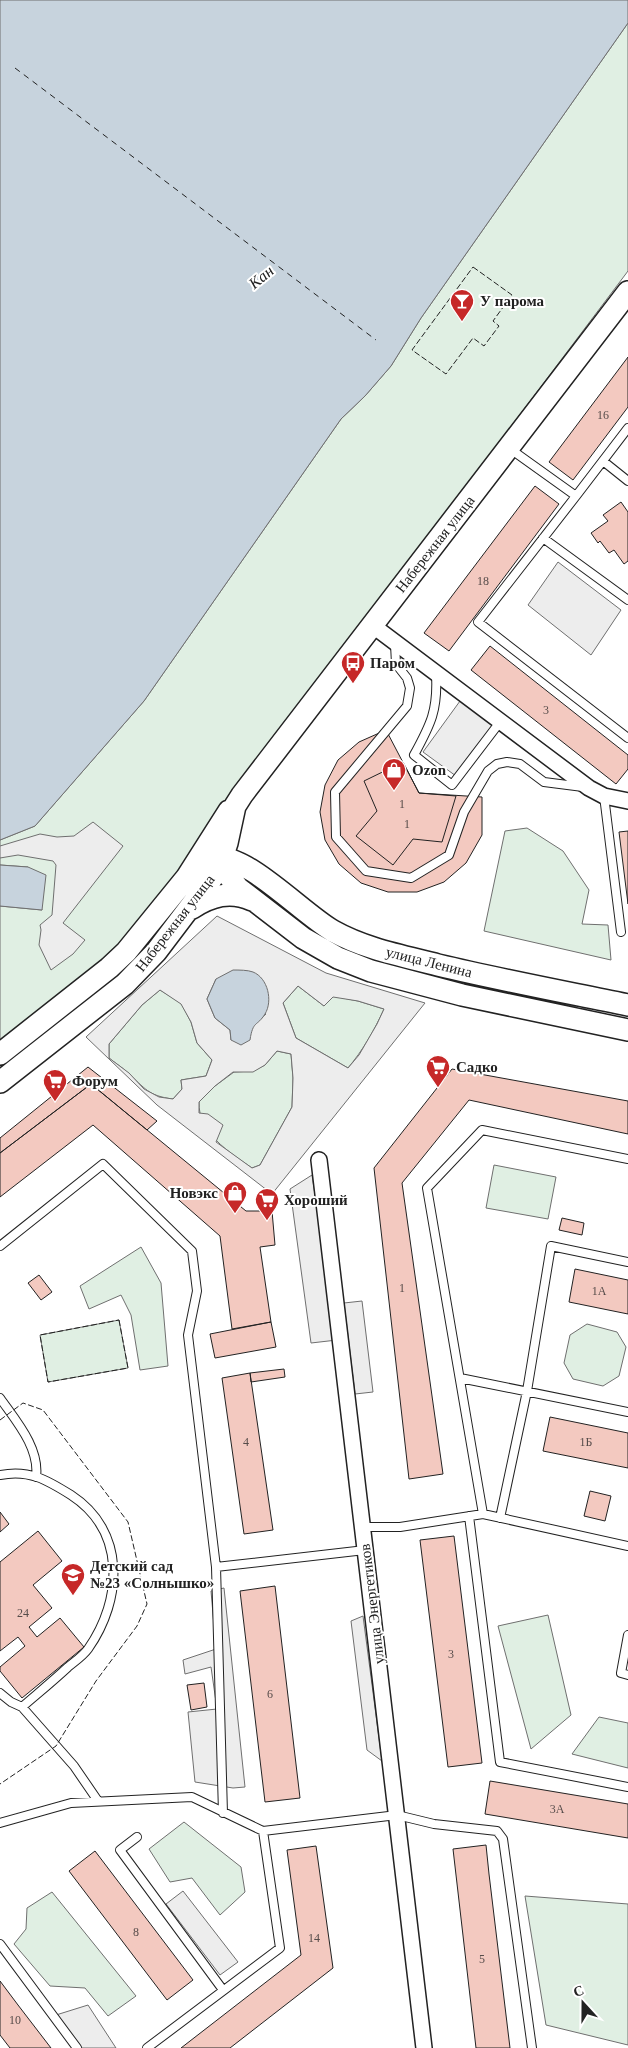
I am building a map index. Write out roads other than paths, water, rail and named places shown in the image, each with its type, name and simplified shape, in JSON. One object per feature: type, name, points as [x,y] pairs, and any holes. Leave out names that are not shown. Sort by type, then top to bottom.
[{"type":"main road","name":"Набережная улица","points":[[0,1054],[109,968],[139,937],[187,877],[242,795],[628,292]]},
{"type":"main road","name":"Набережная улица","points":[[0,1082],[125,984],[156,952],[212,878],[227,843],[227,819]]},
{"type":"main road","name":"улица Ленина","points":[[227,819],[237,852],[251,870]]},
{"type":"main road","name":"улица Ленина","points":[[628,1005],[468,972],[359,943],[317,921],[251,870],[233,860],[221,859],[229,878],[238,888],[320,950],[352,964],[462,995],[628,1030]]},
{"type":"main road","points":[[187,877],[205,862],[221,859]]},
{"type":"main road","name":"улица Ленина","points":[[188,910],[216,896],[225,894],[244,896],[259,903]]},
{"type":"street","points":[[372,625],[589,788],[604,796],[628,801]]},
{"type":"street","name":"улица Энергетиков","points":[[319,1160],[424,2048]]},
{"type":"lane","points":[[628,428],[478,622],[628,738]]},
{"type":"lane","points":[[509,448],[576,496]]},
{"type":"lane","points":[[603,461],[628,481]]},
{"type":"lane","points":[[543,538],[628,600]]},
{"type":"lane","points":[[395,644],[396,664],[407,678],[410,688],[407,706],[335,792],[336,837],[366,871],[411,878],[449,855],[464,812],[488,771],[497,764],[507,762],[520,764],[544,782],[589,788]]},
{"type":"lane","points":[[436,674],[437,697],[430,726],[414,755],[452,785],[500,722]]},
{"type":"lane","points":[[604,796],[621,932]]},
{"type":"lane","points":[[483,1514],[427,1188],[482,1130],[628,1159]]},
{"type":"lane","points":[[0,1246],[103,1164],[192,1251],[197,1291],[188,1335],[216,1567],[223,1813]]},
{"type":"lane","points":[[500,1518],[528,1391],[552,1246],[628,1262]]},
{"type":"lane","points":[[460,1378],[628,1412]]},
{"type":"lane","points":[[0,1398],[33,1450],[37,1466],[36,1477]]},
{"type":"lane","points":[[0,1475],[14,1472],[46,1479],[82,1502],[106,1532],[114,1570],[112,1598],[87,1651],[22,1707]]},
{"type":"lane","points":[[362,1527],[400,1527],[483,1514],[628,1546]]},
{"type":"lane","points":[[469,1516],[500,1762],[628,1787]]},
{"type":"lane","points":[[216,1567],[365,1550]]},
{"type":"lane","points":[[628,1635],[620,1673],[628,1675]]},
{"type":"lane","points":[[0,1692],[10,1702],[22,1707],[74,1766],[98,1802]]},
{"type":"lane","points":[[0,1823],[71,1803],[192,1797],[263,1831],[397,1815],[434,1824],[497,1831],[503,1839],[532,2048]]},
{"type":"lane","points":[[147,2048],[280,1948],[263,1831]]},
{"type":"lane","points":[[137,1838],[120,1850],[223,1990]]},
{"type":"lane","points":[[0,1944],[77,2048]]},
{"type":"water","name":"Кан","points":[[0,0],[628,0],[628,23],[421,318],[391,366],[365,396],[341,419],[144,701],[35,826],[0,840]]},
{"type":"water","points":[[0,865],[28,867],[46,875],[42,910],[0,906]]},
{"type":"water","points":[[233,970],[249,971],[258,975],[268,990],[269,997],[265,1014],[254,1026],[250,1040],[241,1045],[231,1040],[230,1030],[215,1018],[207,999],[216,979]]},
{"type":"place","name":"У парома","points":[[462,322]]},
{"type":"place","name":"Паром","points":[[353,684]]},
{"type":"place","name":"Ozon","points":[[394,791]]},
{"type":"place","name":"Садко","points":[[438,1088]]},
{"type":"place","name":"Форум","points":[[55,1102]]},
{"type":"place","name":"Новэкс","points":[[235,1214]]},
{"type":"place","name":"Хороший","points":[[267,1221]]},
{"type":"place","name":"Детский сад №23 «Солнышко»","points":[[73,1596]]}]
